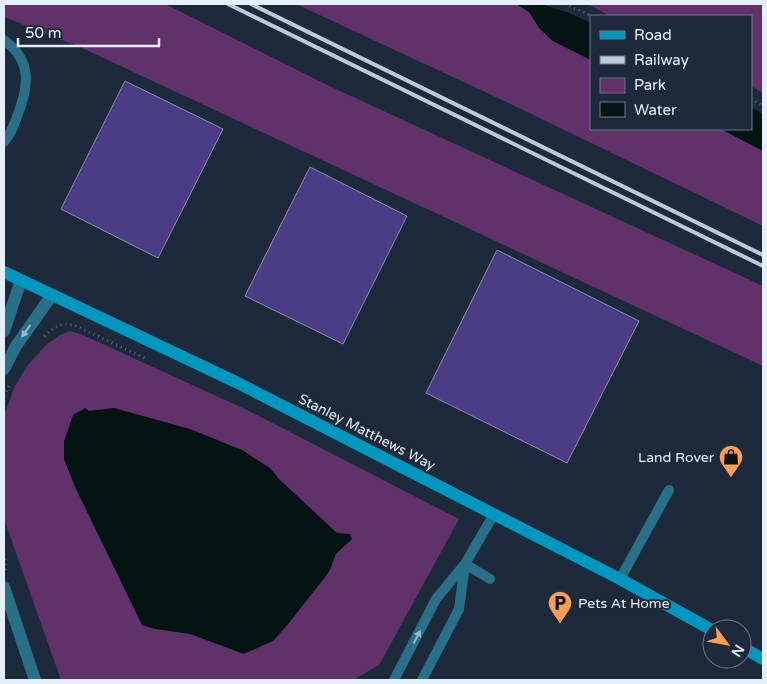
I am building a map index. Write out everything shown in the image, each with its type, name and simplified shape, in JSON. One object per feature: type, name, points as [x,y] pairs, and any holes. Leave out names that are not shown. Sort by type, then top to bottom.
[{"type":"main road","name":"Stanley Matthews Way","points":[[4,272],[236,382],[620,579],[702,624]]},
{"type":"street","points":[[4,331],[20,280]]},
{"type":"street","points":[[4,369],[16,346],[52,295]]},
{"type":"street","points":[[4,587],[35,680]]},
{"type":"lane","points":[[4,40],[17,51],[22,59],[25,67],[26,82],[24,96],[10,134],[4,142]]},
{"type":"lane","points":[[620,579],[669,490]]},
{"type":"lane","points":[[394,680],[436,599],[465,564],[494,514]]},
{"type":"lane","points":[[465,564],[490,579]]},
{"type":"lane","points":[[422,680],[459,609],[465,564]]},
{"type":"path","points":[[565,4],[590,15]]},
{"type":"path","points":[[752,100],[763,106]]},
{"type":"path","points":[[43,337],[58,324],[68,323],[148,360]]},
{"type":"path","points":[[4,396],[11,381]]},
{"type":"green space","points":[[4,4],[165,4],[325,84],[763,286],[763,366],[80,47],[4,17]]},
{"type":"green space","points":[[296,4],[518,5],[529,12],[540,29],[553,41],[590,60],[590,130],[723,130],[763,151],[763,226],[500,99]]},
{"type":"green space","points":[[588,4],[763,4],[763,93],[752,87],[752,15],[608,15]]},
{"type":"green space","points":[[70,331],[83,335],[247,410],[459,519],[379,665],[353,680],[61,680],[4,519],[4,416],[14,388],[27,366],[47,344]]},
{"type":"water","points":[[495,4],[541,4],[590,23],[590,60],[553,41],[540,29],[529,12],[518,5]]},
{"type":"water","points":[[752,108],[763,114],[763,151],[723,130],[752,130]]},
{"type":"water","points":[[85,408],[89,411],[114,408],[190,429],[242,450],[270,468],[279,479],[337,533],[350,534],[352,539],[336,554],[329,572],[273,641],[244,654],[190,634],[155,629],[142,625],[76,489],[64,459],[64,441],[73,415]]},
{"type":"building","points":[[125,81],[223,129],[158,258],[61,209]]},
{"type":"building","points":[[310,167],[407,216],[343,344],[245,296]]},
{"type":"building","points":[[497,250],[639,321],[567,463],[426,393]]},
{"type":"railway","points":[[228,4],[763,266]]},
{"type":"railway","points":[[251,4],[763,255]]},
{"type":"place","name":"Land Rover","points":[[731,478]]},
{"type":"place","name":"Pets At Home","points":[[560,624]]}]
